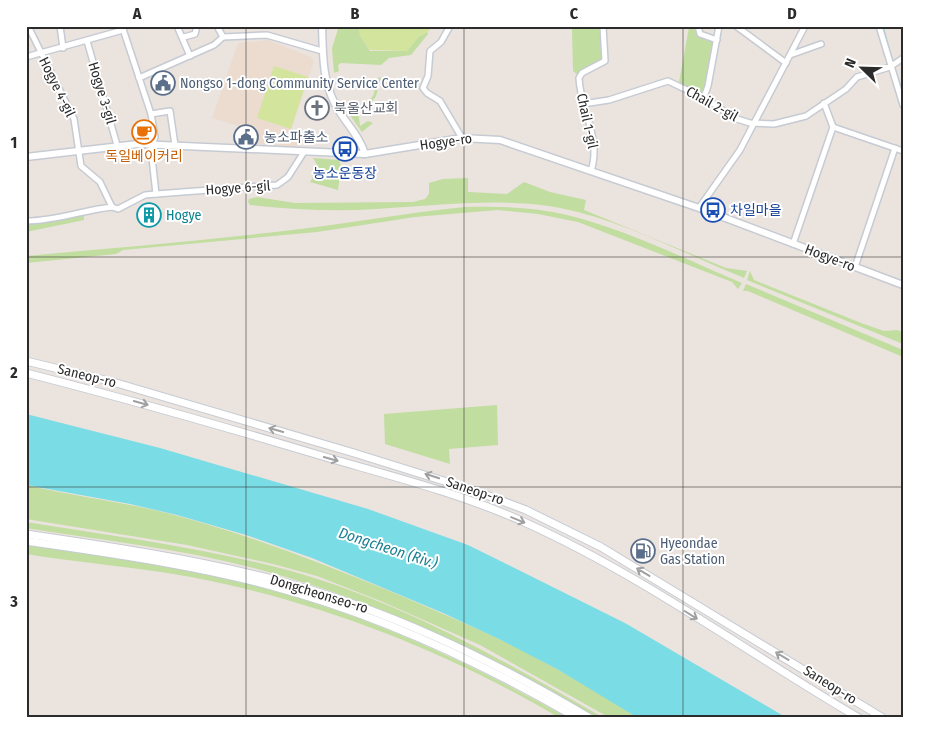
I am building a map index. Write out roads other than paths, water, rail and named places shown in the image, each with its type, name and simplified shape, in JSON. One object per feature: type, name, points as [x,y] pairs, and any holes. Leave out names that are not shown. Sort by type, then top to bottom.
[{"type":"main road","name":"Saneop-ro","points":[[26,361],[113,382],[354,453],[476,491],[526,510],[601,547],[883,718]]},
{"type":"main road","name":"Saneop-ro","points":[[26,373],[110,394],[344,463],[473,502],[522,521],[604,563],[859,718]]},
{"type":"main road","name":"Dongcheonseo-ro","points":[[26,534],[204,563],[319,592],[377,612],[479,656],[590,718]]},
{"type":"main road","name":"Dongcheonseo-ro","points":[[26,541],[203,569],[318,599],[374,619],[476,662],[577,718]]},
{"type":"street","name":"Hogye 4-gil","points":[[28,26],[74,119],[79,150]]},
{"type":"street","points":[[60,26],[63,48]]},
{"type":"street","points":[[177,26],[184,37],[190,56]]},
{"type":"street","points":[[184,37],[195,34],[198,26]]},
{"type":"street","points":[[217,26],[218,32],[223,37]]},
{"type":"street","points":[[322,26],[323,65],[330,93],[340,111],[359,137],[365,154]]},
{"type":"street","points":[[450,26],[441,42],[430,50],[429,69],[424,89],[440,101],[462,138]]},
{"type":"street","name":"Chail 1-gil","points":[[591,171],[594,155],[593,136],[583,104],[579,78],[582,73],[605,61],[604,26]]},
{"type":"street","points":[[698,26],[700,34],[717,40]]},
{"type":"street","points":[[704,98],[720,26]]},
{"type":"street","points":[[736,26],[786,63]]},
{"type":"street","name":"Chail 2-gil","points":[[699,208],[735,159],[805,26]]},
{"type":"street","points":[[879,26],[893,66],[903,105]]},
{"type":"street","points":[[26,57],[87,41],[123,28],[151,114],[155,137],[152,145],[156,194]]},
{"type":"street","points":[[139,78],[214,45],[223,37],[268,36],[308,49],[322,51]]},
{"type":"street","name":"Hogye 3-gil","points":[[87,41],[117,145]]},
{"type":"street","points":[[790,56],[822,44]]},
{"type":"street","points":[[893,66],[903,58]]},
{"type":"street","name":"Chail 2-gil","points":[[583,104],[609,100],[665,81],[704,98],[729,116],[754,123],[774,124],[801,118],[846,89],[857,77],[893,66]]},
{"type":"street","points":[[793,244],[833,127],[824,103]]},
{"type":"street","points":[[151,114],[170,110],[175,145]]},
{"type":"street","points":[[833,127],[903,151]]},
{"type":"street","name":"Hogye-ro","points":[[26,156],[117,145],[175,145],[365,154],[462,138],[500,140],[699,208],[903,285]]},
{"type":"street","points":[[855,267],[895,148]]},
{"type":"street","points":[[79,150],[81,166],[100,182],[112,207]]},
{"type":"street","name":"Hogye 6-gil","points":[[26,221],[69,217],[90,209],[112,207],[118,209],[145,195],[277,184],[288,176],[304,152]]},
{"type":"water","name":"Dongcheon (Riv.)","points":[[26,414],[160,448],[368,509],[468,545],[625,623],[787,718],[638,718],[557,669],[499,639],[443,613],[312,558],[246,535],[177,515],[130,504],[26,485]]},
{"type":"waterway","points":[[883,26],[893,62]]},
{"type":"waterway","points":[[894,65],[903,92]]},
{"type":"place","name":"Nongso 1-dong Community Service Center","points":[[163,83]]},
{"type":"place","name":"북울산교회","points":[[317,108]]},
{"type":"place","name":"독일베이커리","points":[[144,132]]},
{"type":"place","name":"농소파출소","points":[[246,137]]},
{"type":"place","name":"농소운동장","points":[[345,149]]},
{"type":"place","name":"차일마을","points":[[713,210]]},
{"type":"place","name":"Hogye","points":[[149,215]]},
{"type":"place","name":"Hyeondae Gas Station","points":[[643,551]]}]
